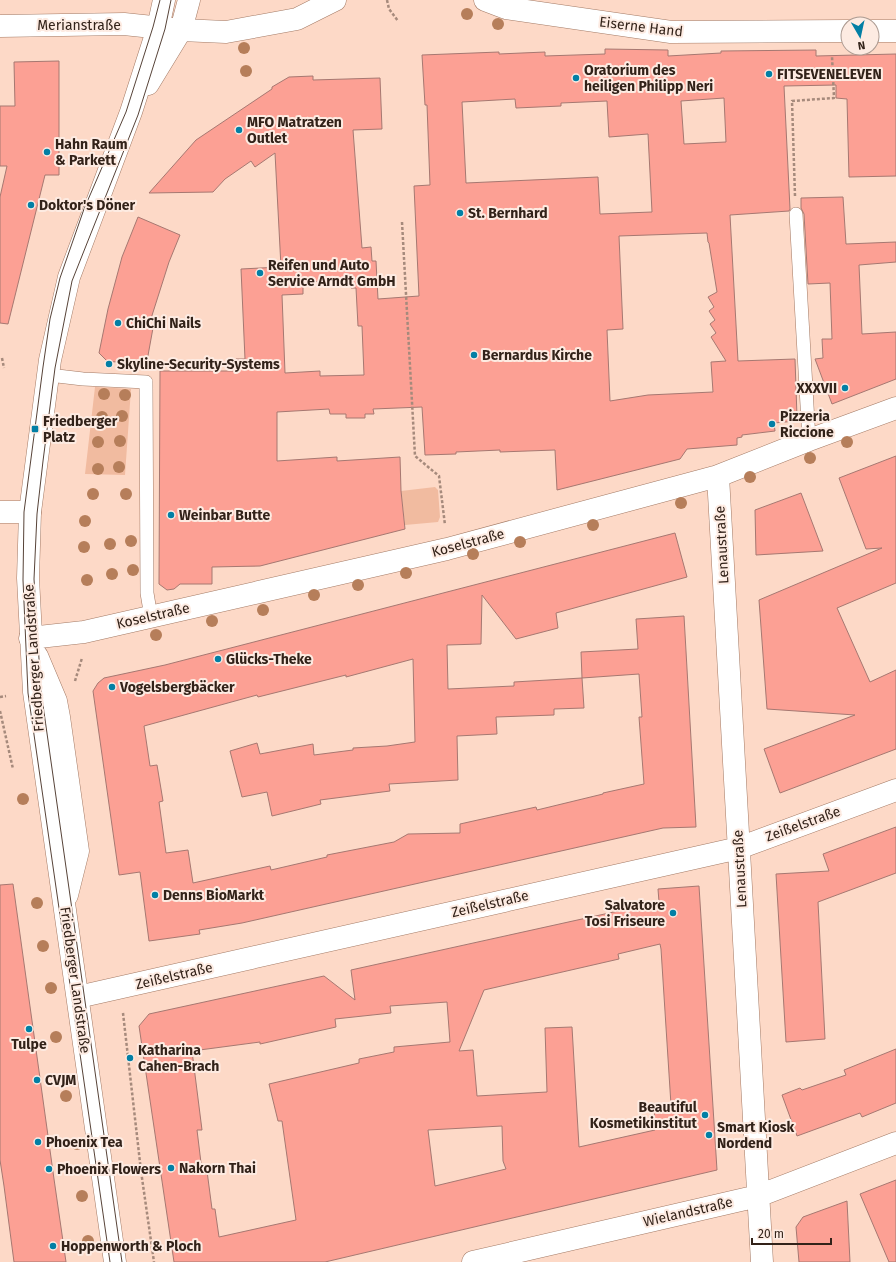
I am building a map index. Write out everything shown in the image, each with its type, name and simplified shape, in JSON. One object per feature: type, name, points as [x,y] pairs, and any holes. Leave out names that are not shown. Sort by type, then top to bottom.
[{"type":"street","name":"Friedberger Landstraße","points":[[115,1262],[34,692],[28,578],[30,512],[50,360],[69,277],[131,112],[158,28],[164,0]]},
{"type":"street","name":"Friedberger Landstraße","points":[[131,112],[181,30],[189,0]]},
{"type":"street","name":"Merianstraße","points":[[0,26],[124,24],[181,30],[226,32],[297,19],[335,0]]},
{"type":"street","name":"Eiserne Hand","points":[[485,0],[506,8],[670,32],[840,31]]},
{"type":"street","points":[[880,31],[896,30]]},
{"type":"street","name":"Koselstraße","points":[[30,638],[84,632],[447,549],[718,476],[896,408]]},
{"type":"street","name":"Lenaustraße","points":[[718,476],[762,1262]]},
{"type":"street","points":[[0,512],[30,512]]},
{"type":"street","name":"Zeißelstraße","points":[[78,997],[739,848],[896,790]]},
{"type":"street","name":"Wielandstraße","points":[[473,1262],[758,1196],[896,1142]]},
{"type":"lane","points":[[796,214],[809,440]]},
{"type":"lane","points":[[48,375],[83,379],[146,382],[147,593],[151,617]]},
{"type":"path","points":[[387,0],[389,9],[398,21]]},
{"type":"path","points":[[796,214],[792,101],[834,98],[840,31]]},
{"type":"path","points":[[402,222],[415,456],[439,476],[447,549]]},
{"type":"path","points":[[2,358],[4,368]]},
{"type":"path","points":[[74,685],[82,658]]},
{"type":"path","points":[[0,697],[6,696]]},
{"type":"path","points":[[0,711],[13,769]]},
{"type":"path","points":[[120,988],[141,1171],[154,1262]]},
{"type":"shaded area","points":[[95,387],[131,389],[125,475],[85,474]]},
{"type":"shaded area","points":[[435,487],[438,490],[440,517],[438,522],[405,525],[401,491]]},
{"type":"building","points":[[605,49],[668,50],[668,56],[721,53],[721,51],[816,50],[816,56],[880,56],[880,54],[896,54],[896,176],[849,177],[847,99],[836,98],[836,85],[784,86],[790,209],[789,211],[730,215],[738,361],[795,359],[796,421],[774,423],[775,431],[742,435],[742,437],[737,438],[737,445],[687,449],[680,459],[557,490],[555,450],[500,452],[500,450],[425,455],[422,407],[373,409],[374,414],[365,414],[365,418],[346,418],[346,414],[330,414],[329,409],[277,412],[277,461],[337,457],[337,461],[400,457],[401,491],[405,529],[260,566],[212,567],[212,584],[180,584],[174,589],[167,590],[159,584],[160,371],[236,371],[236,359],[245,359],[241,269],[281,267],[275,153],[255,167],[251,161],[225,179],[213,192],[149,193],[196,140],[272,89],[272,87],[289,77],[313,76],[313,80],[380,78],[382,129],[353,130],[362,248],[371,247],[372,261],[376,261],[378,299],[419,296],[414,186],[430,185],[427,105],[425,105],[422,55],[545,52],[545,56],[605,54]],"holes":[[[724,98],[726,142],[684,144],[681,101]],[[515,99],[516,108],[561,106],[561,103],[607,101],[609,137],[648,134],[652,212],[600,214],[598,177],[466,183],[462,102]],[[707,233],[717,292],[708,297],[714,307],[709,311],[715,320],[710,324],[716,333],[711,337],[726,361],[711,362],[713,392],[648,395],[610,401],[607,330],[623,329],[619,236]],[[351,280],[351,288],[356,288],[358,326],[362,326],[364,375],[320,376],[320,371],[285,373],[282,295],[303,294],[303,282]]]},
{"type":"building","points":[[59,61],[59,175],[45,175],[8,324],[0,323],[0,197],[7,166],[0,166],[0,106],[15,106],[14,62]]},
{"type":"building","points":[[843,197],[846,244],[896,242],[896,262],[859,265],[862,334],[896,332],[896,379],[832,404],[815,359],[823,358],[822,339],[832,339],[830,283],[808,284],[804,214],[801,208],[801,198]]},
{"type":"building","points":[[138,217],[180,235],[169,262],[148,328],[153,328],[147,361],[108,362],[99,353],[108,309],[122,257]]},
{"type":"building","points":[[896,456],[896,583],[837,608],[870,682],[896,670],[896,749],[780,793],[764,749],[855,715],[767,709],[759,600],[882,548],[866,549],[839,478]]},
{"type":"building","points":[[801,493],[823,551],[756,555],[755,510]]},
{"type":"building","points":[[675,533],[687,577],[556,613],[558,628],[516,639],[482,595],[481,644],[447,645],[448,689],[514,686],[514,682],[582,678],[581,652],[638,649],[636,619],[684,616],[696,827],[663,828],[242,923],[199,930],[200,934],[149,941],[140,872],[119,875],[93,691],[98,683],[104,678],[165,665]],"holes":[[[413,659],[415,742],[387,746],[353,748],[353,750],[314,755],[313,744],[260,754],[257,743],[230,751],[242,797],[267,792],[272,816],[321,804],[320,800],[390,791],[389,784],[458,780],[457,736],[497,734],[496,717],[554,715],[554,709],[584,708],[582,678],[639,674],[642,717],[639,717],[644,784],[537,810],[536,807],[460,824],[460,833],[408,834],[394,842],[327,855],[327,857],[271,870],[270,866],[193,883],[188,850],[166,853],[159,802],[163,801],[157,765],[150,766],[144,726],[257,695],[258,697],[346,675],[346,677]]]},
{"type":"building","points":[[896,827],[896,873],[818,902],[825,1039],[786,1042],[776,874],[829,871],[823,854]]},
{"type":"building","points":[[13,884],[66,1262],[14,1262],[0,1160],[0,885]]},
{"type":"building","points":[[699,886],[717,1170],[325,1262],[174,1262],[139,1026],[149,1014],[324,976],[355,1000],[351,970],[659,902],[658,889]],"holes":[[[660,944],[671,1105],[654,1108],[655,1130],[579,1147],[572,1027],[545,1028],[547,1092],[477,1096],[473,1050],[459,1051],[484,990],[619,959],[618,954]],[[447,1002],[450,1042],[394,1047],[394,1052],[359,1059],[359,1063],[269,1084],[278,1121],[282,1121],[296,1220],[219,1237],[215,1209],[212,1209],[207,1171],[202,1171],[197,1130],[202,1130],[192,1051],[260,1042],[260,1044],[336,1027],[335,1019],[391,1013],[390,1006]],[[502,1126],[503,1161],[506,1169],[435,1186],[428,1130]]]},
{"type":"building","points":[[896,1049],[896,1103],[862,1117],[860,1113],[797,1136],[782,1095],[800,1088],[802,1090],[846,1075],[844,1070]]},
{"type":"building","points":[[896,1180],[896,1262],[889,1262],[860,1194]]},
{"type":"building","points":[[847,1201],[850,1262],[799,1262],[796,1227],[803,1217]]},
{"type":"tram line","points":[[110,1262],[28,693],[23,580],[24,512],[50,319],[60,278],[84,209],[126,112],[160,0]]},
{"type":"tram line","points":[[122,1262],[41,691],[34,579],[37,514],[43,461],[55,368],[72,281],[138,115],[165,29],[171,0]]},
{"type":"place","name":"FITSEVENELEVEN","points":[[769,74]]},
{"type":"place","name":"Oratorium des heiligen Philipp Neri","points":[[576,78]]},
{"type":"place","name":"MFO Matratzen Outlet","points":[[239,130]]},
{"type":"place","name":"Hahn Raum & Parkett","points":[[47,152]]},
{"type":"place","name":"Doktor's Döner","points":[[31,205]]},
{"type":"place","name":"St. Bernhard","points":[[460,213]]},
{"type":"place","name":"Reifen und Auto Service Arndt GmbH","points":[[260,273]]},
{"type":"place","name":"ChiChi Nails","points":[[118,323]]},
{"type":"place","name":"Bernardus Kirche","points":[[474,355]]},
{"type":"place","name":"Skyline-Security-Systems","points":[[109,364]]},
{"type":"place","name":"XXXVII","points":[[845,388]]},
{"type":"place","name":"Pizzeria Riccione","points":[[772,424]]},
{"type":"place","name":"Friedberger Platz","points":[[35,429]]},
{"type":"place","name":"Weinbar Butte","points":[[171,515]]},
{"type":"place","name":"Glücks-Theke","points":[[218,659]]},
{"type":"place","name":"Vogelsbergbäcker","points":[[112,687]]},
{"type":"place","name":"Denns BioMarkt","points":[[155,895]]},
{"type":"place","name":"Salvatore Tosi Friseure","points":[[673,913]]},
{"type":"place","name":"Tulpe","points":[[29,1029]]},
{"type":"place","name":"Katharina Cahen-Brach","points":[[130,1058]]},
{"type":"place","name":"CVJM","points":[[37,1080]]},
{"type":"place","name":"Beautiful Kosmetikinstitut","points":[[705,1115]]},
{"type":"place","name":"Smart Kiosk Nordend","points":[[709,1135]]},
{"type":"place","name":"Phoenix Tea","points":[[38,1142]]},
{"type":"place","name":"Nakorn Thai","points":[[171,1168]]},
{"type":"place","name":"Phoenix Flowers","points":[[49,1169]]},
{"type":"place","name":"Hoppenworth & Ploch","points":[[53,1246]]}]
